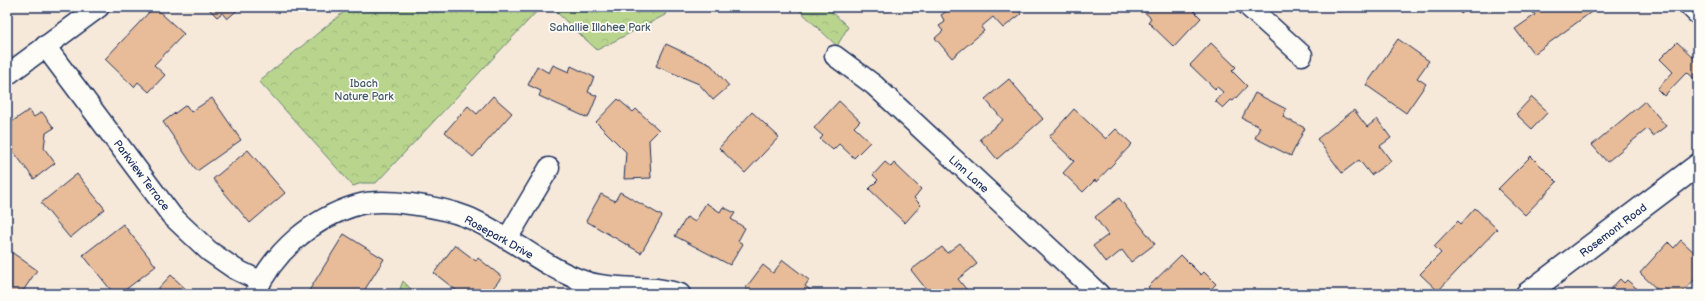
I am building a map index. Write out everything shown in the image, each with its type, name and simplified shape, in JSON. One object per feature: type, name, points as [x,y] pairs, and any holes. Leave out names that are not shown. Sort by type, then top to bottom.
[{"type":"main road","points":[[1692,7],[1698,13]]},
{"type":"main road","name":"Rosemont Road","points":[[1527,294],[1698,165]]},
{"type":"street","points":[[7,75],[99,7]]},
{"type":"street","points":[[1249,7],[1302,55]]},
{"type":"street","name":"Parkview Terrace","points":[[45,46],[172,216],[208,251],[235,269],[258,288]]},
{"type":"street","name":"Linn Lane","points":[[835,56],[874,85],[1099,294]]},
{"type":"street","points":[[507,239],[549,168]]},
{"type":"street","name":"Rosepark Drive","points":[[258,288],[280,253],[308,230],[334,215],[358,205],[382,203],[434,207],[467,218],[507,239],[557,270],[580,280],[603,286],[657,289],[680,294]]},
{"type":"green space","name":"Ibach Nature Park","points":[[350,7],[541,7],[376,183],[362,183],[353,186],[259,81]]},
{"type":"green space","name":"Sahallie Illahee Park","points":[[551,7],[667,7],[665,15],[597,50]]},
{"type":"green space","points":[[796,7],[827,7],[848,27],[837,46]]},
{"type":"green space","points":[[403,281],[416,294],[398,294]]},
{"type":"building","points":[[154,7],[184,34],[154,65],[165,75],[149,92],[138,82],[134,87],[105,59]]},
{"type":"building","points":[[207,7],[241,7],[227,19],[222,13],[217,17]]},
{"type":"building","points":[[953,7],[1015,7],[1021,14],[1003,28],[993,17],[981,27],[984,31],[952,58],[935,38],[943,31],[939,26],[945,22],[941,15]]},
{"type":"building","points":[[1146,7],[1190,7],[1201,18],[1174,47],[1148,22],[1151,18],[1143,11]]},
{"type":"building","points":[[1334,7],[1344,7],[1339,12]]},
{"type":"building","points":[[1456,7],[1470,7],[1461,14]]},
{"type":"building","points":[[1529,7],[1598,7],[1534,54],[1515,29],[1535,15]]},
{"type":"building","points":[[1398,39],[1429,61],[1417,78],[1426,84],[1406,113],[1366,85]]},
{"type":"building","points":[[1677,42],[1698,62],[1698,82],[1687,72],[1664,96],[1657,89],[1673,72],[1660,59]]},
{"type":"building","points":[[1211,43],[1236,67],[1232,71],[1247,86],[1233,101],[1231,100],[1223,108],[1215,101],[1223,92],[1217,87],[1215,89],[1190,65]]},
{"type":"building","points":[[666,44],[711,65],[729,86],[713,100],[699,84],[656,66]]},
{"type":"building","points":[[553,65],[569,72],[571,66],[594,77],[588,92],[597,96],[588,118],[539,96],[541,91],[528,85],[537,66],[549,73]]},
{"type":"building","points":[[1009,79],[1043,119],[997,159],[980,139],[1003,120],[985,99]]},
{"type":"building","points":[[1255,93],[1286,109],[1283,117],[1305,128],[1291,156],[1255,138],[1260,127],[1242,118]]},
{"type":"building","points":[[493,96],[512,113],[473,157],[445,132],[468,106],[477,114]]},
{"type":"building","points":[[1532,97],[1548,112],[1532,129],[1516,114]]},
{"type":"building","points":[[212,98],[241,140],[197,171],[163,122],[186,105],[191,112]]},
{"type":"building","points":[[618,99],[633,112],[636,109],[659,130],[649,140],[651,178],[624,179],[626,152],[596,122]]},
{"type":"building","points":[[839,101],[860,121],[854,127],[870,142],[854,158],[839,144],[833,150],[820,139],[823,136],[814,128]]},
{"type":"building","points":[[1645,101],[1666,126],[1653,136],[1647,129],[1607,162],[1592,145]]},
{"type":"building","points":[[1074,109],[1106,139],[1116,129],[1132,144],[1096,182],[1095,180],[1083,192],[1063,173],[1074,161],[1049,137]]},
{"type":"building","points":[[29,110],[34,117],[42,112],[54,128],[46,133],[44,148],[55,163],[34,179],[7,143],[7,125]]},
{"type":"building","points":[[1354,110],[1367,127],[1377,119],[1391,138],[1380,146],[1391,161],[1371,175],[1359,160],[1342,173],[1317,139]]},
{"type":"building","points":[[752,112],[779,137],[745,173],[719,148]]},
{"type":"building","points":[[248,150],[285,193],[250,223],[213,179]]},
{"type":"building","points":[[1531,156],[1557,182],[1525,215],[1498,189]]},
{"type":"building","points":[[885,162],[891,167],[894,163],[921,189],[914,198],[921,205],[905,223],[869,189],[878,180],[873,175]]},
{"type":"building","points":[[77,174],[105,209],[70,238],[41,203]]},
{"type":"building","points":[[620,192],[662,216],[641,253],[586,221],[601,194],[615,201]]},
{"type":"building","points":[[1119,198],[1155,244],[1131,262],[1122,250],[1106,263],[1093,246],[1108,235],[1095,217]]},
{"type":"building","points":[[706,203],[720,212],[723,207],[735,213],[731,219],[745,228],[738,241],[743,244],[730,265],[675,236],[687,217],[695,222]]},
{"type":"building","points":[[1475,208],[1497,229],[1438,291],[1420,274],[1441,253],[1434,246],[1458,221],[1461,224]]},
{"type":"building","points":[[123,224],[156,266],[120,294],[114,294],[83,255]]},
{"type":"building","points":[[344,234],[384,259],[362,294],[307,294]]},
{"type":"building","points":[[1681,240],[1698,256],[1698,276],[1681,294],[1662,294],[1640,273],[1668,242],[1674,248]]},
{"type":"building","points":[[960,243],[977,264],[958,279],[970,294],[930,294],[911,270],[942,247],[947,253]]},
{"type":"building","points":[[455,245],[476,261],[478,258],[502,277],[488,294],[461,294],[434,273]]},
{"type":"building","points":[[7,249],[37,270],[21,294],[7,294]]},
{"type":"building","points":[[1181,255],[1201,275],[1204,272],[1216,284],[1206,294],[1154,294],[1148,287]]},
{"type":"building","points":[[783,260],[809,280],[805,286],[813,292],[812,294],[751,294],[745,289],[763,265],[773,273]]},
{"type":"building","points":[[171,275],[191,294],[153,294]]},
{"type":"building","points":[[1620,279],[1624,283],[1627,280],[1643,294],[1611,294],[1608,292]]},
{"type":"building","points":[[522,289],[530,294],[518,294]]}]
